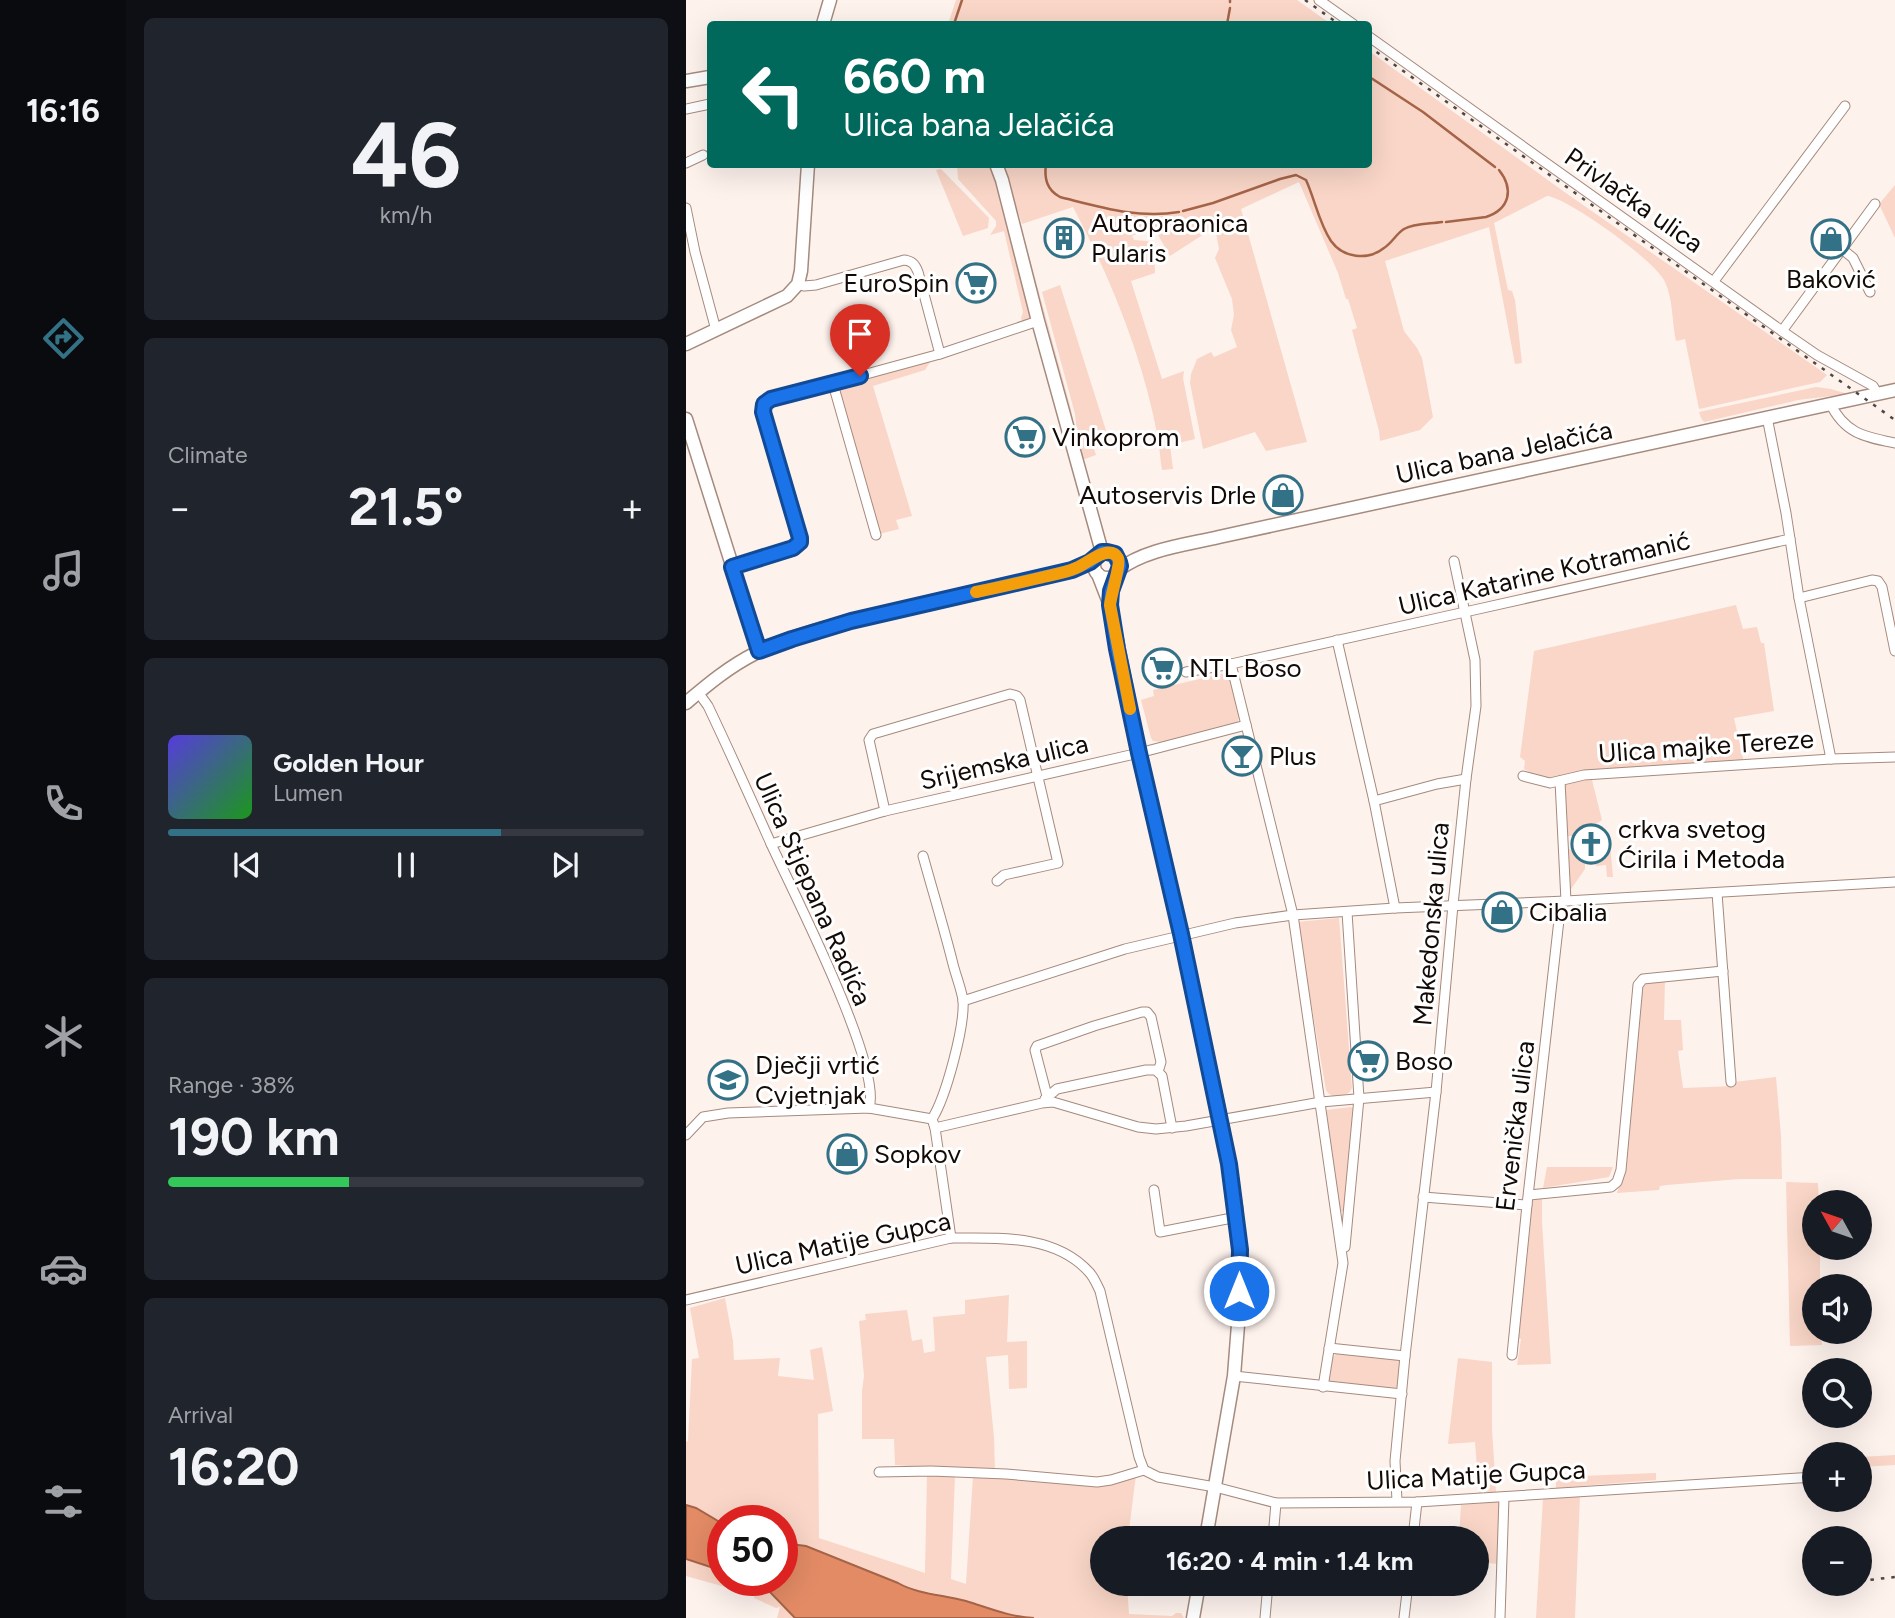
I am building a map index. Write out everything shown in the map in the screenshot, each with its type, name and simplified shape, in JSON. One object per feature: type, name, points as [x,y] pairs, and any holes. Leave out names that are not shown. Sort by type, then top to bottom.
[{"type":"main road","points":[[824,21],[830,0]]},
{"type":"main road","points":[[686,81],[707,77]]},
{"type":"main road","points":[[688,345],[787,296],[798,284],[808,168]]},
{"type":"main road","points":[[997,168],[1101,562],[1139,753],[1181,934],[1229,1164],[1240,1250],[1239,1312],[1234,1376],[1208,1526]]},
{"type":"main road","name":"Ulica bana Jelačića","points":[[686,703],[727,670],[759,651],[851,621],[1122,556],[1157,552],[1895,390]]},
{"type":"main road","points":[[686,419],[759,651]]},
{"type":"main road","name":"Ulica bana Jelačića","points":[[1101,562],[1109,577],[1131,562],[1157,552]]},
{"type":"main road","points":[[1101,562],[1119,562],[1110,605]]},
{"type":"main road","points":[[1193,1618],[1197,1596]]},
{"type":"street","points":[[1319,0],[1349,21]]},
{"type":"street","name":"Privlačka ulica","points":[[1372,39],[1782,331],[1817,355],[1872,386],[1877,393]]},
{"type":"street","points":[[686,109],[707,105]]},
{"type":"street","points":[[1713,281],[1845,106]]},
{"type":"street","points":[[686,163],[703,155]]},
{"type":"street","points":[[1782,331],[1875,204]]},
{"type":"street","points":[[686,208],[716,330]]},
{"type":"street","points":[[1842,249],[1853,258],[1870,292]]},
{"type":"street","points":[[798,284],[816,285],[904,260],[910,261],[918,271],[940,354]]},
{"type":"street","points":[[732,567],[793,548],[800,542],[763,412],[764,404],[771,399],[940,354],[1038,321]]},
{"type":"street","points":[[833,384],[876,535]]},
{"type":"street","points":[[1830,403],[1838,415],[1861,436],[1895,443]]},
{"type":"street","points":[[1767,417],[1830,759]]},
{"type":"street","name":"Ulica Katarine Kotramanić","points":[[1186,672],[1790,539]]},
{"type":"street","name":"Makedonska ulica","points":[[1397,1501],[1395,1461],[1405,1356],[1436,1092],[1466,779],[1476,706],[1475,660],[1454,561]]},
{"type":"street","points":[[1799,598],[1872,580],[1878,582],[1882,587],[1895,651]]},
{"type":"street","points":[[1337,640],[1374,801],[1395,908]]},
{"type":"street","points":[[1231,664],[1293,915],[1343,1263]]},
{"type":"street","name":"Ulica Stjepana Radića","points":[[698,692],[708,706],[829,968],[863,1054],[872,1099],[869,1108]]},
{"type":"street","points":[[885,811],[869,740],[873,734],[1010,694],[1017,696],[1058,863],[1004,876],[997,881]]},
{"type":"street","name":"Srijemska ulica","points":[[771,844],[885,811],[1139,753],[1246,725]]},
{"type":"street","name":"Ulica majke Tereze","points":[[1522,776],[1543,782],[1584,775],[1895,757]]},
{"type":"street","points":[[1374,801],[1466,779]]},
{"type":"street","name":"Ervenička ulica","points":[[1512,1355],[1563,902],[1560,781]]},
{"type":"street","points":[[923,856],[963,1001],[954,1056],[934,1123],[951,1238]]},
{"type":"street","points":[[963,1001],[1125,949],[1181,934],[1293,915],[1895,882]]},
{"type":"street","points":[[1717,893],[1731,1082]]},
{"type":"street","points":[[1323,1387],[1343,1263],[1359,1098],[1347,912]]},
{"type":"street","points":[[1423,1197],[1528,1200],[1611,1187],[1621,1170],[1638,985],[1643,979],[1723,971]]},
{"type":"street","points":[[1044,1099],[1035,1050],[1037,1046],[1142,1012],[1147,1012],[1151,1017],[1161,1062],[1158,1072]]},
{"type":"street","points":[[686,1135],[698,1121],[710,1115],[728,1113],[869,1108],[934,1123],[1044,1099],[1057,1090],[1152,1069],[1162,1076],[1172,1128]]},
{"type":"street","points":[[1044,1099],[1147,1128],[1172,1128],[1321,1102],[1436,1092]]},
{"type":"street","points":[[1154,1190],[1160,1233],[1237,1217]]},
{"type":"street","name":"Ulica Matije Gupca","points":[[686,1300],[951,1238],[1028,1241],[1054,1248],[1072,1258],[1090,1273],[1100,1291],[1139,1457],[1144,1470],[1158,1477],[1215,1487],[1276,1503],[1417,1502],[1802,1478]]},
{"type":"street","points":[[1329,1348],[1405,1356]]},
{"type":"street","points":[[1234,1376],[1402,1394]]},
{"type":"street","points":[[879,1472],[1006,1474],[1097,1482],[1144,1470]]},
{"type":"street","points":[[1500,1618],[1504,1497]]},
{"type":"street","points":[[1414,1526],[1417,1502]]},
{"type":"street","points":[[1274,1526],[1276,1503]]},
{"type":"street","points":[[1265,1618],[1267,1596]]},
{"type":"street","points":[[1404,1618],[1407,1596]]},
{"type":"shaded area","points":[[956,0],[1297,0],[1327,21],[949,21]]},
{"type":"shaded area","points":[[1372,53],[1563,191],[1827,375],[1820,382],[1699,409],[1685,339],[1676,341],[1670,295],[1665,282],[1646,260],[1630,247],[1573,207],[1547,196],[1494,223],[1508,290],[1512,291],[1515,300],[1522,363],[1515,364],[1489,227],[1385,261],[1404,331],[1422,358],[1433,417],[1420,430],[1380,441],[1352,330],[1357,328],[1348,299],[1299,182],[1241,209],[1307,442],[1266,451],[1255,432],[1203,449],[1190,383],[1191,374],[1197,359],[1211,352],[1214,357],[1237,347],[1231,330],[1234,315],[1232,299],[1215,258],[1219,249],[1215,227],[1170,256],[1153,226],[1132,236],[1134,240],[1148,241],[1154,251],[1155,273],[1131,281],[1162,379],[1184,371],[1183,378],[1195,439],[1170,445],[1173,469],[1162,470],[1152,408],[1135,348],[1113,290],[1073,207],[1022,224],[1012,194],[1071,409],[1076,440],[1004,168],[1372,168]]},
{"type":"shaded area","points":[[957,168],[990,168],[1032,312],[1029,321],[1023,324],[1023,312],[1004,231],[990,235],[996,221],[958,179]]},
{"type":"shaded area","points":[[941,169],[989,218],[988,228],[963,236],[936,170]]},
{"type":"shaded area","points":[[1895,185],[1895,238],[1879,204]]},
{"type":"shaded area","points":[[1060,285],[1110,443],[1094,449],[1096,455],[1082,460],[1075,414],[1042,292]]},
{"type":"shaded area","points":[[932,359],[925,370],[873,386],[912,516],[896,520],[899,529],[879,534],[838,387]]},
{"type":"shaded area","points":[[1816,387],[1848,394],[1798,400],[1704,422],[1699,412]]},
{"type":"shaded area","points":[[1736,605],[1743,629],[1757,627],[1761,643],[1764,643],[1774,711],[1734,718],[1744,763],[1556,779],[1540,778],[1524,769],[1525,761],[1520,757],[1534,651]]},
{"type":"shaded area","points":[[1229,672],[1240,714],[1235,724],[1161,742],[1153,741],[1141,700],[1154,696],[1153,690]]},
{"type":"shaded area","points":[[1592,780],[1602,820],[1596,827],[1585,827],[1581,836],[1565,836],[1567,823],[1564,821],[1563,786],[1567,782]]},
{"type":"shaded area","points":[[1610,845],[1613,877],[1607,877],[1606,865],[1596,866],[1596,857],[1601,846]]},
{"type":"shaded area","points":[[1568,849],[1578,851],[1578,856],[1585,856],[1585,869],[1571,889]]},
{"type":"shaded area","points":[[1339,918],[1352,1088],[1339,1097],[1326,1090],[1297,922]]},
{"type":"shaded area","points":[[1665,978],[1664,1020],[1681,1020],[1683,1050],[1678,1051],[1683,1088],[1734,1086],[1734,1082],[1776,1077],[1782,1179],[1739,1179],[1667,1185],[1660,1186],[1659,1190],[1617,1193],[1624,1169],[1641,986],[1643,982]]},
{"type":"shaded area","points":[[1351,1107],[1355,1110],[1345,1211],[1340,1212],[1326,1110]]},
{"type":"shaded area","points":[[1547,1167],[1613,1167],[1609,1177],[1543,1188]]},
{"type":"shaded area","points":[[1786,1182],[1818,1183],[1818,1190],[1802,1190],[1802,1260],[1820,1260],[1820,1274],[1802,1274],[1802,1344],[1822,1345],[1790,1346]]},
{"type":"shaded area","points":[[1542,1196],[1551,1364],[1517,1365],[1521,1339],[1516,1338],[1531,1199]]},
{"type":"shaded area","points":[[1009,1295],[1007,1342],[1027,1341],[1027,1388],[1009,1389],[1008,1355],[986,1357],[995,1472],[895,1465],[894,1439],[862,1439],[864,1376],[859,1321],[866,1320],[865,1314],[907,1310],[912,1341],[922,1339],[924,1353],[935,1351],[933,1317],[965,1314],[965,1300]]},
{"type":"shaded area","points":[[725,1298],[734,1360],[780,1358],[778,1376],[814,1380],[810,1350],[822,1347],[833,1411],[818,1414],[819,1538],[925,1573],[927,1473],[955,1475],[951,1579],[966,1584],[973,1476],[1072,1483],[1136,1475],[1130,1526],[1090,1526],[1090,1596],[1128,1596],[1129,1614],[1172,1616],[1181,1613],[1184,1618],[1023,1618],[929,1592],[912,1590],[870,1572],[798,1548],[798,1505],[707,1505],[707,1515],[686,1505],[686,1442],[692,1359],[699,1358],[690,1308]]},
{"type":"shaded area","points":[[1337,1353],[1398,1358],[1401,1361],[1399,1386],[1393,1389],[1331,1382],[1329,1380],[1333,1357]]},
{"type":"shaded area","points":[[1458,1358],[1492,1362],[1496,1492],[1479,1493],[1475,1442],[1448,1444]]},
{"type":"shaded area","points":[[1895,1455],[1895,1465],[1872,1466],[1872,1456]]},
{"type":"shaded area","points":[[1656,1473],[1656,1480],[1556,1488],[1556,1477]]},
{"type":"shaded area","points":[[1580,1496],[1575,1618],[1536,1618],[1543,1498]]},
{"type":"shaded area","points":[[1501,1501],[1499,1564],[1489,1563],[1489,1526],[1460,1526],[1461,1505]]},
{"type":"shaded area","points":[[686,1505],[707,1515],[707,1566],[686,1559]]},
{"type":"shaded area","points":[[798,1545],[914,1590],[1034,1618],[795,1618],[774,1596],[798,1596]]},
{"type":"shaded area","points":[[686,1559],[707,1566],[707,1582],[686,1576]]},
{"type":"shaded area","points":[[774,1596],[795,1618],[777,1618],[780,1607],[776,1608],[754,1598]]},
{"type":"waterway","points":[[955,21],[962,0]]},
{"type":"waterway","points":[[1228,21],[1230,8]]},
{"type":"waterway","points":[[1372,79],[1423,112],[1495,167]]},
{"type":"waterway","points":[[1046,168],[1047,184],[1060,197],[1134,213],[1179,212]]},
{"type":"waterway","points":[[1446,222],[1486,217],[1500,209],[1505,204],[1508,191],[1499,170]]},
{"type":"waterway","points":[[1183,211],[1296,175],[1306,180],[1331,241],[1349,254],[1371,255],[1387,246],[1408,227],[1442,222]]},
{"type":"railway","points":[[1305,0],[1335,21]]},
{"type":"railway","points":[[1372,49],[1895,420]]},
{"type":"railway","points":[[1872,1580],[1895,1577]]},
{"type":"slow traffic","points":[[976,592],[1072,570],[1090,562],[1102,552],[1115,554],[1120,566],[1111,591],[1110,605],[1130,709]]},
{"type":"place","name":"Autopraonica Pularis","points":[[1064,238]]},
{"type":"place","name":"Baković","points":[[1831,239]]},
{"type":"place","name":"EuroSpin","points":[[976,283]]},
{"type":"place","name":"Vinkoprom","points":[[1025,437]]},
{"type":"place","name":"Autoservis Drle","points":[[1283,495]]},
{"type":"place","name":"NTL Boso","points":[[1162,668]]},
{"type":"place","name":"Plus","points":[[1242,756]]},
{"type":"place","name":"crkva svetog Ćirila i Metoda","points":[[1591,844]]},
{"type":"place","name":"Cibalia","points":[[1502,912]]},
{"type":"place","name":"Boso","points":[[1368,1061]]},
{"type":"place","name":"Dječji vrtić Cvjetnjak","points":[[728,1080]]},
{"type":"place","name":"Sopkov","points":[[847,1154]]},
{"type":"route","points":[[860,376],[771,399],[762,407],[800,542],[793,548],[732,567],[759,651],[851,621],[1072,570],[1090,562],[1102,552],[1111,552],[1118,558],[1120,566],[1111,591],[1110,605],[1117,649],[1229,1164],[1240,1250],[1239,1291]]}]
